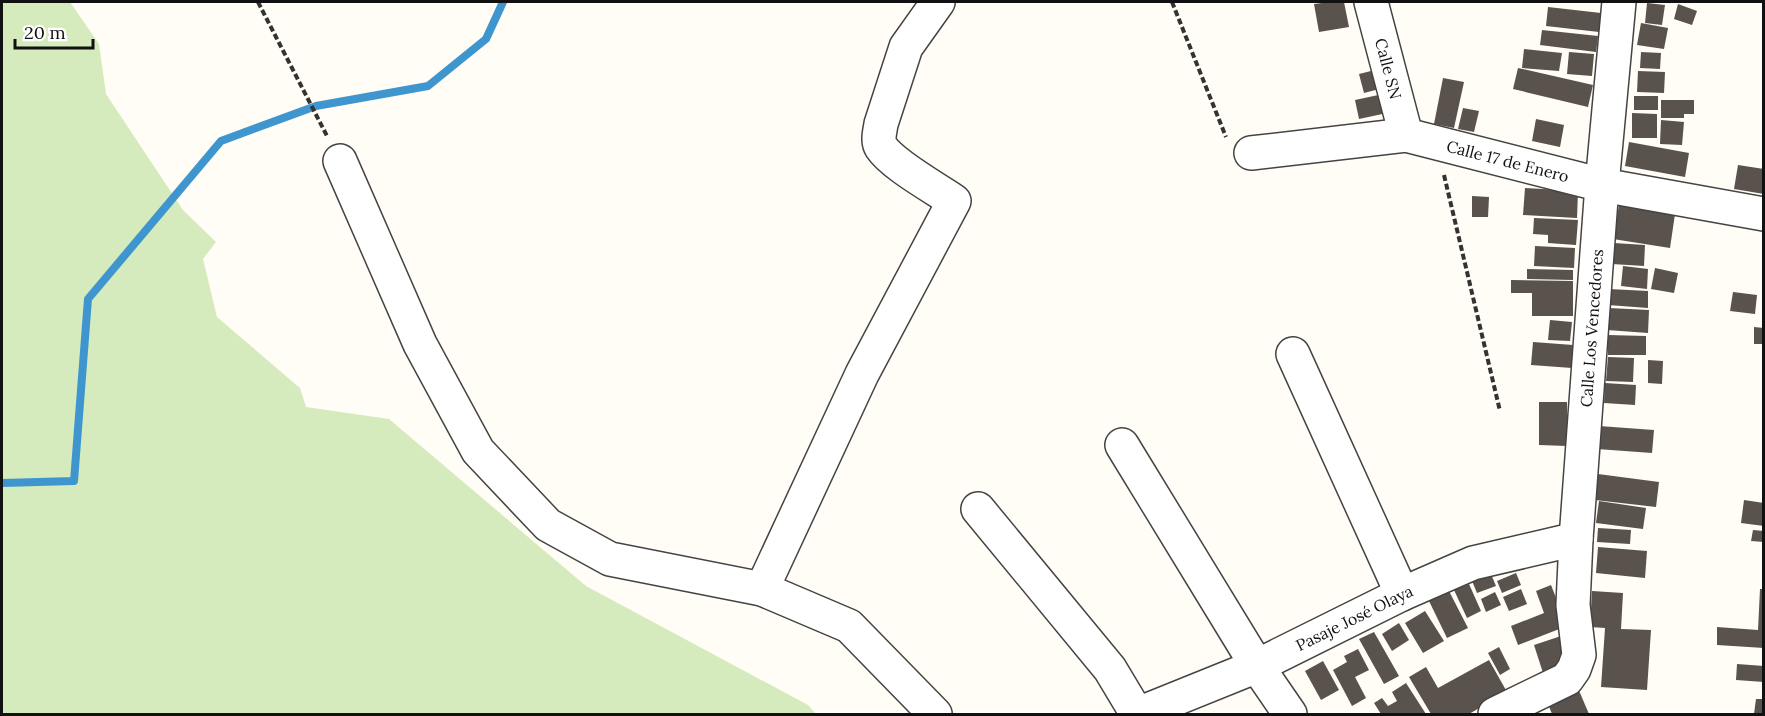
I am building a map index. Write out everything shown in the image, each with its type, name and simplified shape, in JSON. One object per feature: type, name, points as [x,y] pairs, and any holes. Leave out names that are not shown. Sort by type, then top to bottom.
[{"type":"street","points":[[762,589],[862,374],[954,201],[897,162],[880,146],[879,138],[881,124],[906,47],[938,2]]},
{"type":"street","name":"Calle SN","points":[[1371,2],[1421,139]]},
{"type":"street","name":"Calle Los Vencedores","points":[[1495,714],[1567,679],[1579,655],[1573,605],[1576,539],[1602,185],[1619,2]]},
{"type":"street","name":"Calle 17 de Enero","points":[[1251,153],[1421,139],[1602,185],[1764,214]]},
{"type":"street","points":[[340,161],[420,344],[478,451],[548,525],[610,559],[762,589],[849,626],[935,714]]},
{"type":"street","points":[[1293,354],[1402,594]]},
{"type":"street","points":[[1122,445],[1257,666],[1290,714]]},
{"type":"street","points":[[978,508],[1110,669],[1137,714]]},
{"type":"street","name":"Pasaje José Olaya","points":[[1137,714],[1257,666],[1402,594],[1473,563],[1576,539]]},
{"type":"path","points":[[258,2],[340,161]]},
{"type":"path","points":[[1172,2],[1229,144],[1251,153]]},
{"type":"path","points":[[1421,139],[1500,411]]},
{"type":"green space","points":[[2,2],[70,2],[99,44],[106,94],[183,210],[216,242],[203,259],[217,317],[300,388],[306,407],[389,419],[586,586],[808,705],[816,714],[2,714]]},
{"type":"building","points":[[1344,2],[1349,27],[1319,32],[1314,4]]},
{"type":"building","points":[[1647,3],[1665,5],[1662,25],[1645,23]]},
{"type":"building","points":[[1678,4],[1697,11],[1692,25],[1674,19]]},
{"type":"building","points":[[1548,7],[1601,13],[1599,32],[1546,26]]},
{"type":"building","points":[[1641,23],[1668,28],[1664,49],[1637,45]]},
{"type":"building","points":[[1542,30],[1598,36],[1596,52],[1540,45]]},
{"type":"building","points":[[1524,49],[1562,53],[1559,71],[1522,68]]},
{"type":"building","points":[[1569,52],[1594,54],[1592,76],[1567,74]]},
{"type":"building","points":[[1641,52],[1661,53],[1660,69],[1640,68]]},
{"type":"building","points":[[1518,68],[1593,85],[1588,107],[1513,89]]},
{"type":"building","points":[[1379,69],[1383,88],[1364,93],[1359,74]]},
{"type":"building","points":[[1638,71],[1665,72],[1664,93],[1637,92]]},
{"type":"building","points":[[1443,78],[1464,82],[1454,128],[1434,124]]},
{"type":"building","points":[[1383,94],[1387,113],[1359,119],[1355,100]]},
{"type":"building","points":[[1634,96],[1658,96],[1658,110],[1634,110]]},
{"type":"building","points":[[1661,100],[1694,100],[1694,114],[1684,114],[1684,118],[1661,118]]},
{"type":"building","points":[[1463,108],[1479,111],[1474,132],[1458,129]]},
{"type":"building","points":[[1632,113],[1657,114],[1657,138],[1632,138]]},
{"type":"building","points":[[1536,119],[1564,125],[1560,147],[1532,141]]},
{"type":"building","points":[[1661,120],[1684,122],[1682,145],[1660,144]]},
{"type":"building","points":[[1629,142],[1689,153],[1685,177],[1625,166]]},
{"type":"building","points":[[1738,165],[1764,169],[1764,194],[1734,189]]},
{"type":"building","points":[[1525,188],[1578,191],[1577,218],[1523,215]]},
{"type":"building","points":[[1472,196],[1489,197],[1488,217],[1472,217]]},
{"type":"building","points":[[1619,205],[1675,214],[1670,248],[1613,239]]},
{"type":"building","points":[[1534,218],[1578,220],[1576,245],[1548,243],[1548,235],[1533,234]]},
{"type":"building","points":[[1614,243],[1645,245],[1644,266],[1612,264]]},
{"type":"building","points":[[1535,246],[1575,248],[1574,268],[1534,266]]},
{"type":"building","points":[[1623,266],[1648,269],[1647,289],[1621,286]]},
{"type":"building","points":[[1655,268],[1678,273],[1674,293],[1651,289]]},
{"type":"building","points":[[1527,269],[1573,270],[1573,280],[1527,279]]},
{"type":"building","points":[[1511,280],[1573,281],[1573,316],[1532,316],[1532,293],[1511,293]]},
{"type":"building","points":[[1609,289],[1648,291],[1648,308],[1608,305]]},
{"type":"building","points":[[1733,292],[1757,295],[1755,314],[1730,311]]},
{"type":"building","points":[[1609,308],[1649,310],[1648,333],[1607,330]]},
{"type":"building","points":[[1550,320],[1572,322],[1570,341],[1548,340]]},
{"type":"building","points":[[1754,327],[1764,328],[1764,344],[1754,344]]},
{"type":"building","points":[[1608,335],[1646,336],[1646,355],[1608,355]]},
{"type":"building","points":[[1533,342],[1573,345],[1572,368],[1531,365]]},
{"type":"building","points":[[1608,357],[1634,358],[1633,382],[1606,381]]},
{"type":"building","points":[[1648,360],[1663,361],[1662,384],[1648,383]]},
{"type":"building","points":[[1605,383],[1636,385],[1635,405],[1604,403]]},
{"type":"building","points":[[1539,402],[1567,402],[1567,446],[1539,445]]},
{"type":"building","points":[[1599,426],[1654,430],[1652,453],[1597,449]]},
{"type":"building","points":[[1598,474],[1659,482],[1656,507],[1595,500]]},
{"type":"building","points":[[1744,500],[1764,503],[1764,526],[1741,523]]},
{"type":"building","points":[[1599,501],[1646,508],[1643,529],[1596,523]]},
{"type":"building","points":[[1598,528],[1631,530],[1630,544],[1597,542]]},
{"type":"building","points":[[1753,530],[1764,531],[1764,542],[1751,541]]},
{"type":"building","points":[[1598,547],[1647,551],[1645,578],[1596,573]]},
{"type":"building","points":[[1516,573],[1521,585],[1502,593],[1497,581]]},
{"type":"building","points":[[1491,574],[1496,586],[1477,593],[1472,581]]},
{"type":"building","points":[[1469,584],[1481,611],[1467,618],[1454,590]]},
{"type":"building","points":[[1551,585],[1567,626],[1518,645],[1511,626],[1544,613],[1536,591]]},
{"type":"building","points":[[1521,589],[1527,604],[1509,611],[1503,597]]},
{"type":"building","points":[[1760,589],[1764,589],[1764,648],[1717,645],[1717,627],[1758,630]]},
{"type":"building","points":[[1449,591],[1468,628],[1447,638],[1429,601]]},
{"type":"building","points":[[1592,591],[1623,593],[1621,629],[1651,630],[1647,690],[1601,687],[1605,628],[1590,627]]},
{"type":"building","points":[[1495,592],[1501,605],[1486,612],[1481,599]]},
{"type":"building","points":[[1425,611],[1444,641],[1423,653],[1405,623]]},
{"type":"building","points":[[1399,623],[1409,640],[1392,651],[1382,634]]},
{"type":"building","points":[[1374,632],[1399,676],[1384,684],[1359,639]]},
{"type":"building","points":[[1564,635],[1575,666],[1544,676],[1534,645]]},
{"type":"building","points":[[1499,647],[1510,669],[1500,675],[1488,653]]},
{"type":"building","points":[[1358,649],[1369,670],[1355,677],[1366,698],[1352,706],[1333,670],[1347,662],[1344,656]]},
{"type":"building","points":[[1489,660],[1507,692],[1469,714],[1431,714],[1409,677],[1426,667],[1438,688]]},
{"type":"building","points":[[1323,661],[1339,690],[1321,700],[1305,671]]},
{"type":"building","points":[[1737,664],[1764,666],[1764,682],[1736,680]]},
{"type":"building","points":[[1406,683],[1426,714],[1381,714],[1374,703],[1382,698],[1388,706],[1397,701],[1392,692]]},
{"type":"building","points":[[1577,686],[1589,714],[1552,714],[1546,699]]},
{"type":"building","points":[[1756,699],[1764,699],[1764,714],[1754,714]]},
{"type":"waterway","points":[[2,483],[74,481],[88,299],[221,141],[316,106],[428,86],[486,39],[503,2]]}]
